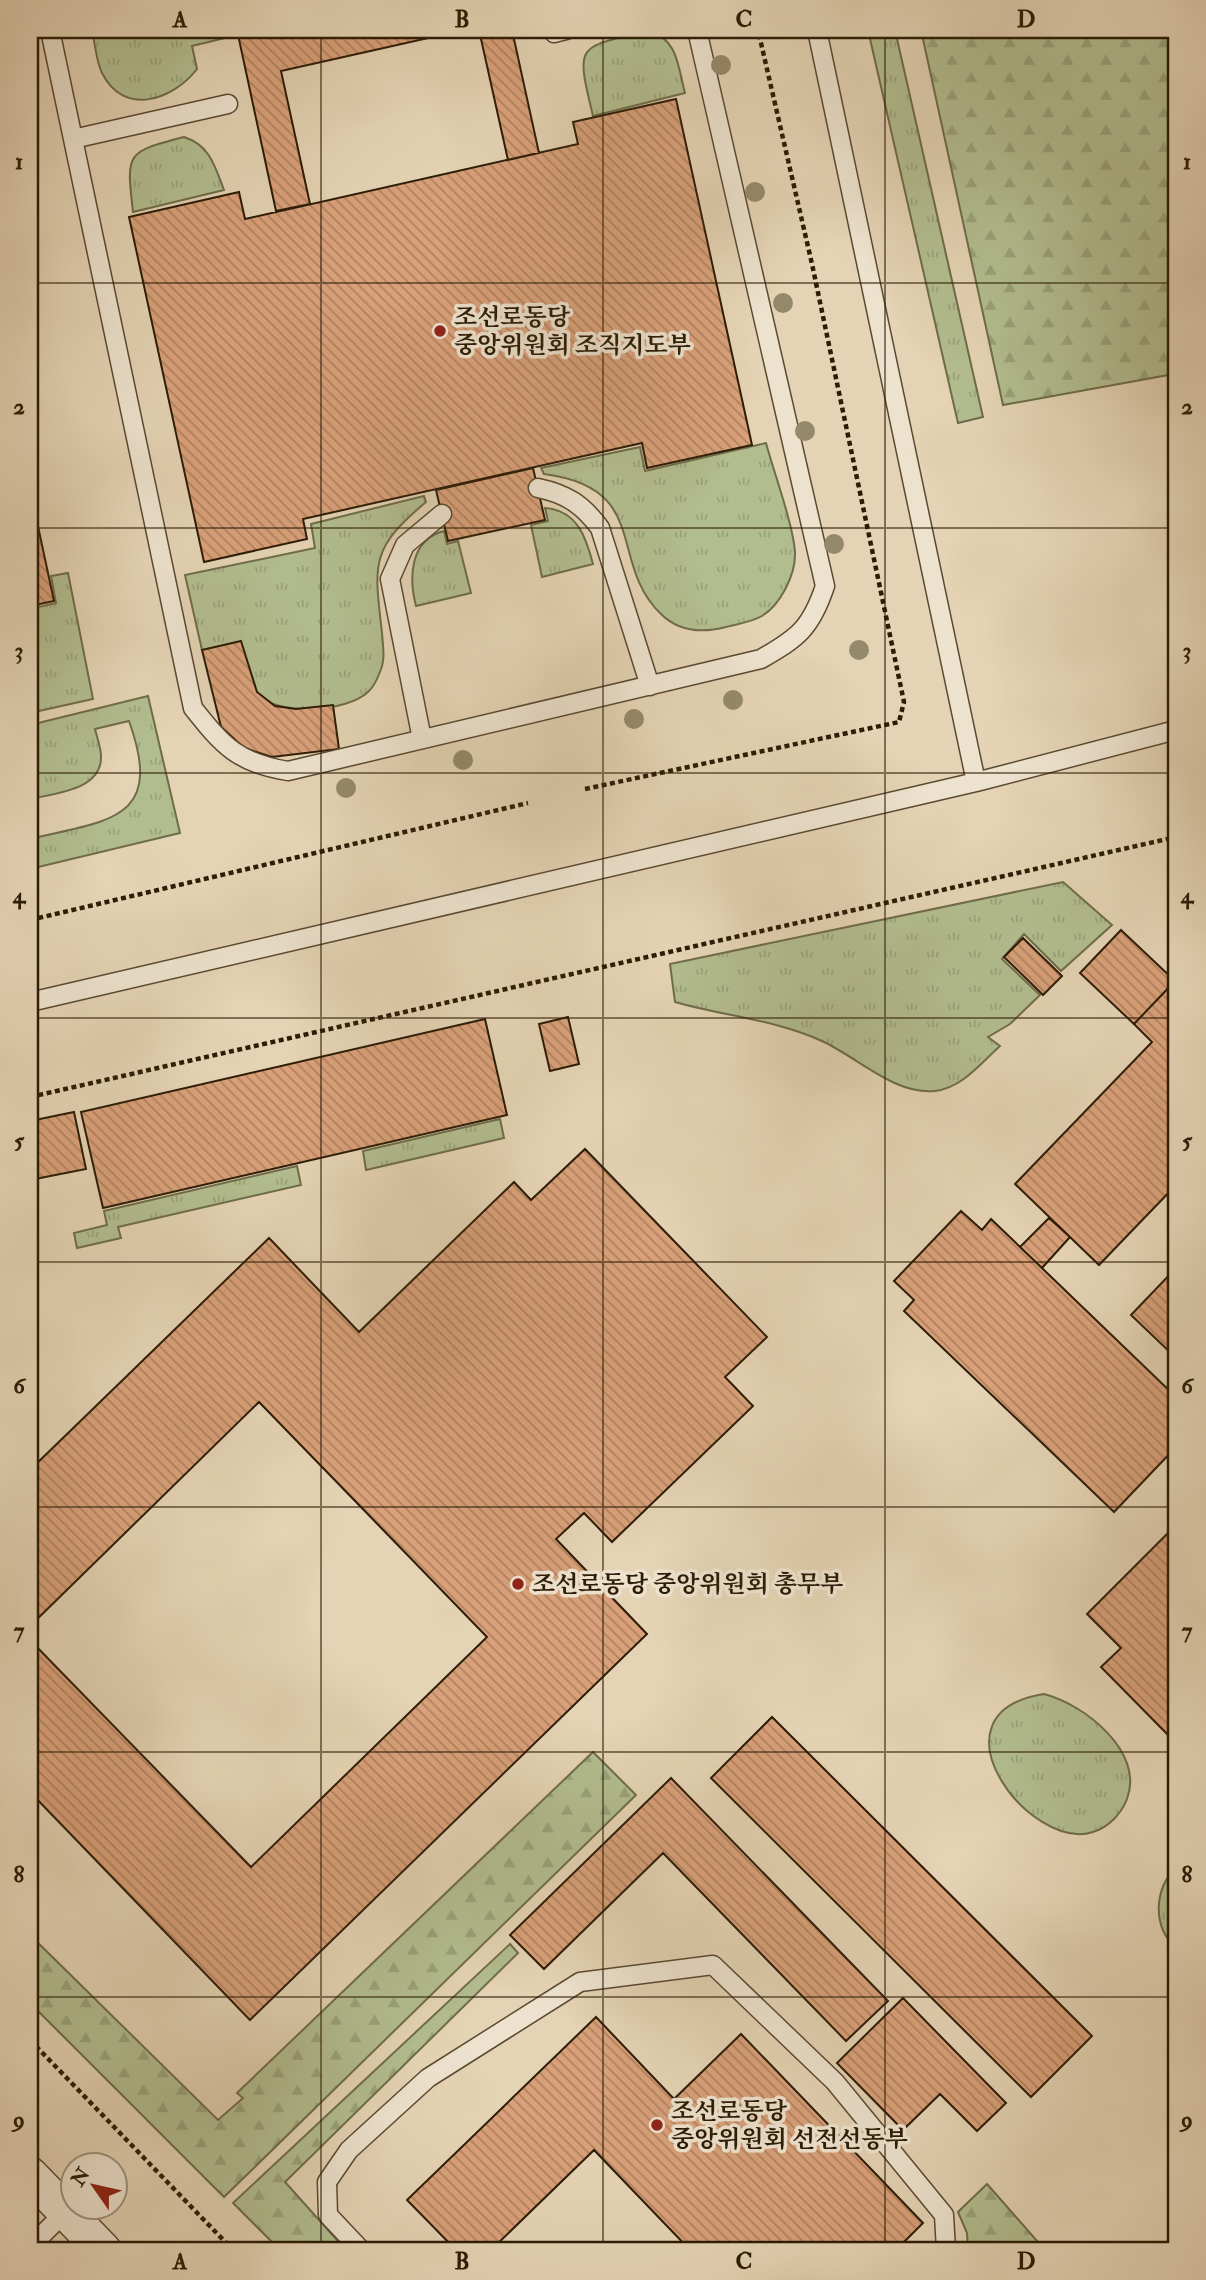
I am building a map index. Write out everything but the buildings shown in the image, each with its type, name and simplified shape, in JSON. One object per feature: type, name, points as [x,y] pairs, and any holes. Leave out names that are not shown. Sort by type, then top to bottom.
[{"type":"street","points":[[30,2175],[60,2207]]},
{"type":"street","points":[[73,2220],[103,2250]]},
{"type":"lane","points":[[50,30],[193,708],[217,739],[256,766],[288,771],[761,659],[799,637],[816,613],[825,586],[697,30]]},
{"type":"lane","points":[[817,30],[976,782]]},
{"type":"lane","points":[[73,139],[229,104]]},
{"type":"lane","points":[[538,488],[555,492],[584,506],[600,528],[650,686]]},
{"type":"lane","points":[[422,739],[390,579],[405,545],[442,513]]},
{"type":"lane","points":[[30,1002],[976,782],[1176,730]]},
{"type":"lane","points":[[361,2250],[328,2215],[327,2182],[349,2150],[428,2078],[580,1982],[713,1965],[843,2092],[944,2215],[946,2250]]},
{"type":"lane","points":[[30,2247],[60,2217]]},
{"type":"path","points":[[30,920],[528,803]]},
{"type":"path","points":[[30,1097],[1176,837]]},
{"type":"path","points":[[30,2040],[233,2250]]},
{"type":"green space","points":[[92,30],[231,30],[233,36],[192,46],[197,69],[187,80],[162,95],[135,99],[111,87],[102,73]]},
{"type":"green space","points":[[868,30],[895,30],[983,417],[958,423]]},
{"type":"green space","points":[[921,30],[1176,30],[1176,383],[1174,374],[1003,405]]},
{"type":"green space","points":[[648,31],[658,35],[671,47],[685,93],[593,116],[584,74],[587,52],[607,41]]},
{"type":"green space","points":[[184,137],[206,151],[224,190],[133,212],[130,177],[134,158],[151,147]]},
{"type":"green space","points":[[766,443],[791,527],[795,552],[793,570],[781,597],[762,616],[744,623],[709,630],[683,628],[661,614],[645,594],[635,572],[623,530],[614,511],[600,494],[578,482],[544,474],[541,468],[640,447],[645,471]]},
{"type":"green space","points":[[424,496],[426,502],[394,532],[380,559],[378,590],[383,659],[373,686],[358,699],[312,709],[279,706],[266,701],[257,693],[240,642],[202,650],[185,575],[315,548],[311,524]]},
{"type":"green space","points":[[545,508],[556,510],[572,519],[583,535],[593,564],[542,577],[531,525],[548,521]]},
{"type":"green space","points":[[444,531],[447,544],[458,541],[471,593],[416,606],[412,584],[414,562],[424,543]]},
{"type":"green space","points":[[68,573],[93,699],[30,713],[30,609],[56,603],[51,576]]},
{"type":"green space","points":[[148,696],[180,833],[30,869],[30,839],[106,820],[123,810],[134,797],[140,779],[138,754],[129,721],[95,729],[101,753],[99,767],[86,783],[64,792],[31,799],[30,725]]},
{"type":"green space","points":[[1063,882],[1112,925],[1061,971],[1024,934],[1002,959],[1040,995],[1010,1024],[988,1037],[1000,1046],[970,1074],[945,1089],[920,1091],[906,1087],[877,1074],[824,1042],[788,1028],[675,1002],[670,964]]},
{"type":"green space","points":[[500,1119],[504,1138],[366,1170],[363,1151]]},
{"type":"green space","points":[[297,1166],[301,1185],[118,1227],[121,1238],[77,1248],[74,1233],[107,1225],[104,1211]]},
{"type":"green space","points":[[1044,1694],[1060,1699],[1093,1719],[1119,1748],[1127,1764],[1130,1781],[1127,1799],[1118,1815],[1099,1830],[1068,1833],[1042,1822],[1018,1803],[1000,1778],[990,1752],[992,1727],[1009,1706]]},
{"type":"green space","points":[[593,1752],[636,1795],[224,2197],[30,2003],[30,1935],[218,2120],[243,2098],[237,2093]]},
{"type":"green space","points":[[1176,1867],[1176,1948],[1163,1929],[1159,1908],[1163,1886]]},
{"type":"green space","points":[[510,1944],[518,1953],[285,2182],[346,2250],[280,2250],[233,2203]]},
{"type":"green space","points":[[987,2184],[1045,2250],[968,2250],[967,2233],[958,2212]]},
{"type":"place","name":"조선로동당 중앙위원회 조직지도부","points":[[440,331]]},
{"type":"place","name":"조선로동당 중앙위원회 총무부","points":[[518,1584]]},
{"type":"place","name":"조선로동당 중앙위원회 선전선동부","points":[[657,2125]]}]
